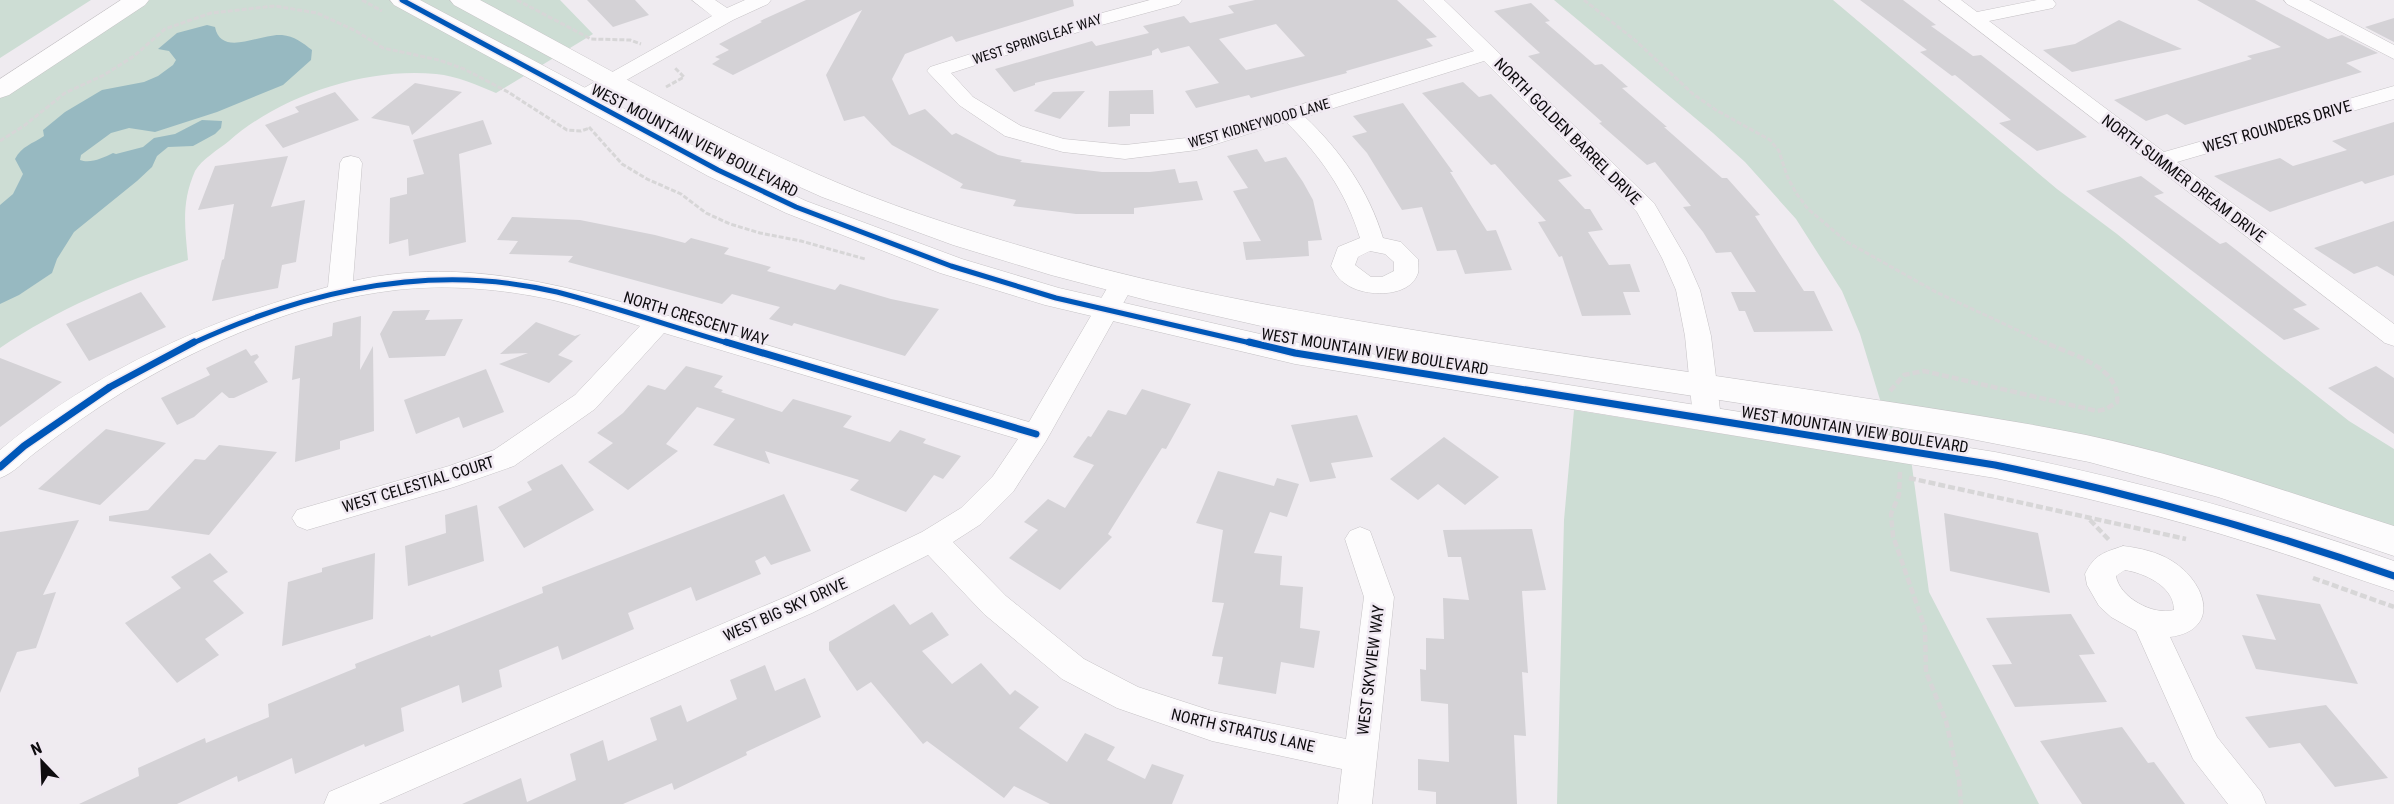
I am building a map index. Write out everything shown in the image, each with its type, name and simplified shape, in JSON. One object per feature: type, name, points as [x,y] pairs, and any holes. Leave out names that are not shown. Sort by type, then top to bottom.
[{"type":"street","points":[[0,68],[104,0]]},
{"type":"street","points":[[0,90],[137,0]]},
{"type":"street","name":"WEST MOUNTAIN VIEW BOULEVARD","points":[[402,0],[718,170],[796,207],[951,266],[1056,297],[1114,297]]},
{"type":"street","name":"WEST MOUNTAIN VIEW BOULEVARD","points":[[462,0],[763,160],[832,191],[963,238],[1114,297],[1295,353],[1705,402],[1961,425],[2089,449],[2231,488],[2394,541]]},
{"type":"street","points":[[702,0],[726,16]]},
{"type":"street","points":[[582,97],[726,16],[761,0]]},
{"type":"street","name":"WEST SPRINGLEAF WAY","points":[[938,71],[1087,23],[1172,0]]},
{"type":"street","name":"NORTH GOLDEN BARREL DRIVE","points":[[1433,0],[1646,208],[1670,250],[1688,291],[1705,402]]},
{"type":"street","name":"NORTH SUMMER DREAM DRIVE","points":[[1949,0],[2159,160],[2388,325]]},
{"type":"street","points":[[2295,0],[2394,54]]},
{"type":"street","points":[[1974,18],[2046,4]]},
{"type":"street","name":"WEST KIDNEYWOOD LANE","points":[[938,71],[966,101],[1013,131],[1063,145],[1125,152],[1197,143],[1489,53]]},
{"type":"street","name":"WEST ROUNDERS DRIVE","points":[[2159,160],[2394,92]]},
{"type":"street","points":[[1291,115],[1320,145],[1351,188],[1368,225],[1373,243]]},
{"type":"street","points":[[340,292],[351,163]]},
{"type":"street","name":"NORTH CRESCENT WAY","points":[[0,467],[83,403],[173,350],[250,318],[340,292],[408,280],[469,280],[555,292],[1036,434]]},
{"type":"street","name":"WEST BIG SKY DRIVE","points":[[340,804],[801,604],[932,540],[971,516],[1003,484],[1036,434],[1114,297]]},
{"type":"street","name":"WEST CELESTIAL COURT","points":[[307,518],[454,476],[504,458],[585,402],[658,322]]},
{"type":"street","name":"WEST MOUNTAIN VIEW BOULEVARD","points":[[1705,402],[2113,490],[2265,532],[2394,576]]},
{"type":"street","name":"WEST SKYVIEW WAY","points":[[1355,804],[1379,597],[1360,538]]},
{"type":"street","name":"NORTH STRATUS LANE","points":[[932,540],[995,605],[1064,662],[1129,698],[1212,726],[1360,757]]},
{"type":"street","points":[[2149,623],[2160,653],[2205,748],[2249,804]]},
{"type":"path","points":[[517,0],[591,39],[608,42],[634,40],[679,70],[684,77],[647,98]]},
{"type":"path","points":[[1584,0],[1636,41],[1693,94],[1716,110],[1770,140],[1779,151],[1787,176],[1796,193],[1814,214],[1847,242],[1936,292],[2100,369],[2112,379],[2119,391],[2117,402],[2106,409],[2097,411],[1913,370],[1899,378],[1889,394]]},
{"type":"path","points":[[0,141],[25,125],[64,93],[104,75],[134,56],[165,29],[211,13],[251,7],[290,7],[317,13],[356,31],[383,48],[439,60],[464,69],[508,92],[567,130],[581,131],[614,115]]},
{"type":"path","points":[[1899,468],[1899,495],[1891,514],[1893,536],[1924,628],[1926,672],[1946,722],[1959,780],[1961,804]]},
{"type":"shaded area","points":[[0,0],[91,0],[0,58]]},
{"type":"shaded area","points":[[148,0],[560,0],[593,34],[496,93],[467,81],[444,75],[409,73],[382,75],[326,88],[274,110],[210,155],[195,171],[186,205],[188,260],[67,309],[0,348],[0,97]]},
{"type":"shaded area","points":[[1554,0],[1833,0],[2057,189],[2117,234],[2349,421],[2394,449],[2394,530],[1904,407],[1929,592],[2039,804],[1557,804],[1564,520],[1574,410],[1886,460],[1881,403],[1860,334],[1842,291],[1796,219],[1745,162],[1713,133]]},
{"type":"water","points":[[207,25],[215,27],[219,36],[225,41],[233,43],[273,35],[290,37],[302,42],[312,50],[311,60],[283,85],[217,112],[155,132],[129,128],[111,133],[81,155],[80,160],[97,160],[113,153],[143,147],[154,138],[175,134],[202,120],[222,121],[221,128],[215,134],[193,146],[168,147],[157,156],[152,167],[137,181],[74,232],[57,259],[52,273],[19,295],[0,304],[0,205],[13,194],[23,174],[15,159],[24,148],[44,136],[43,130],[65,112],[102,90],[144,82],[158,76],[176,60],[169,51],[158,49],[177,33]]},
{"type":"building","points":[[587,0],[635,0],[649,15],[613,27]]},
{"type":"building","points":[[806,0],[1073,0],[1074,6],[956,42],[952,36],[905,54],[892,79],[909,115],[925,109],[952,135],[956,133],[998,155],[1022,160],[1020,162],[1102,172],[1150,172],[1175,169],[1179,183],[1197,181],[1203,200],[1134,208],[1134,214],[1076,214],[1013,206],[1016,200],[960,188],[963,184],[892,145],[864,116],[844,121],[826,75],[862,10],[733,75],[712,64],[720,59],[715,57],[729,50],[719,44],[762,22],[760,21]]},
{"type":"building","points":[[1255,0],[1397,0],[1437,37],[1426,39],[1433,46],[1346,71],[1347,73],[1251,98],[1249,95],[1196,108],[1185,91],[1219,83],[1189,46],[1161,53],[1158,48],[1152,51],[1152,55],[1035,83],[1035,85],[1014,92],[995,69],[1092,41],[1096,46],[1149,33],[1143,26],[1184,16],[1190,23],[1234,13],[1228,6]],"holes":[[[1276,24],[1305,56],[1246,70],[1219,39]]]},
{"type":"building","points":[[1860,0],[1903,0],[1936,25],[1931,26],[1973,56],[1981,55],[2087,137],[2037,151],[1999,123],[2011,120],[1955,75],[1952,76],[1920,52],[1927,50]]},
{"type":"building","points":[[2197,0],[2255,0],[2328,39],[2342,35],[2378,53],[2346,63],[2362,72],[2185,125],[2167,114],[2146,121],[2114,100],[2252,59],[2247,56],[2281,47]]},
{"type":"building","points":[[1531,3],[1550,21],[1545,22],[1595,65],[1602,64],[1628,87],[1622,88],[1667,127],[1664,127],[1722,178],[1727,178],[1760,215],[1755,216],[1804,291],[1814,291],[1833,331],[1754,332],[1745,311],[1739,311],[1731,292],[1756,292],[1731,252],[1716,253],[1683,207],[1691,206],[1655,162],[1647,165],[1599,123],[1602,122],[1528,56],[1540,53],[1494,11]]},
{"type":"building","points":[[2394,18],[2394,42],[2365,27]]},
{"type":"building","points":[[2119,20],[2182,49],[2072,72],[2043,50],[2075,44]]},
{"type":"building","points":[[1463,82],[1479,97],[1491,94],[1572,176],[1558,180],[1585,209],[1590,209],[1603,230],[1588,232],[1609,265],[1630,264],[1640,292],[1623,292],[1631,315],[1582,316],[1562,256],[1559,257],[1538,222],[1546,221],[1495,164],[1491,165],[1422,93]]},
{"type":"building","points":[[415,83],[462,92],[412,135],[409,126],[371,118]]},
{"type":"building","points":[[1153,90],[1154,114],[1130,114],[1130,126],[1108,127],[1109,91]]},
{"type":"building","points":[[1085,91],[1060,119],[1034,111],[1053,92]]},
{"type":"building","points":[[335,92],[359,120],[283,148],[265,125],[299,112],[295,107]]},
{"type":"building","points":[[1403,103],[1453,172],[1450,172],[1487,231],[1496,230],[1512,270],[1465,274],[1456,250],[1437,251],[1422,207],[1402,210],[1367,153],[1352,136],[1367,132],[1353,116]]},
{"type":"building","points":[[483,120],[492,144],[459,154],[466,242],[409,256],[408,239],[389,244],[390,198],[407,194],[407,178],[424,174],[413,140]]},
{"type":"building","points":[[2394,122],[2394,175],[2365,184],[2362,181],[2270,212],[2214,176],[2280,158],[2293,166],[2347,150],[2332,141]]},
{"type":"building","points":[[1257,149],[1265,162],[1286,157],[1313,200],[1322,240],[1308,241],[1309,256],[1246,260],[1243,242],[1261,241],[1233,191],[1248,188],[1227,156]]},
{"type":"building","points":[[288,156],[271,207],[305,200],[296,262],[282,265],[278,288],[212,301],[224,259],[234,204],[198,210],[215,166]]},
{"type":"building","points":[[2141,176],[2164,193],[2154,196],[2220,244],[2226,242],[2307,305],[2293,309],[2320,329],[2284,340],[2086,191]]},
{"type":"building","points":[[512,217],[580,220],[685,243],[691,238],[729,248],[724,254],[771,267],[767,271],[835,290],[840,284],[891,299],[939,309],[905,356],[794,323],[792,326],[769,319],[780,307],[732,294],[722,304],[568,262],[573,256],[509,254],[518,241],[497,240]]},
{"type":"building","points":[[2394,221],[2394,276],[2377,266],[2354,274],[2314,248]]},
{"type":"building","points":[[141,292],[166,327],[89,361],[66,324]]},
{"type":"building","points":[[430,310],[425,320],[463,319],[445,356],[389,358],[380,334],[393,311]]},
{"type":"building","points":[[361,316],[360,370],[373,346],[374,431],[340,441],[340,449],[295,462],[300,378],[292,380],[295,346],[332,336],[333,323]]},
{"type":"building","points":[[536,322],[575,336],[581,334],[558,355],[573,361],[549,383],[499,364],[528,353],[500,354]]},
{"type":"building","points":[[246,349],[251,356],[257,354],[259,357],[254,362],[268,382],[234,398],[229,398],[222,392],[194,417],[177,425],[161,398],[210,375],[206,368]]},
{"type":"building","points":[[0,358],[62,382],[0,427]]},
{"type":"building","points":[[686,366],[723,376],[714,387],[723,390],[721,392],[782,412],[793,399],[852,416],[843,427],[890,442],[900,430],[926,439],[923,443],[961,456],[943,479],[934,475],[906,512],[850,490],[859,480],[765,451],[770,464],[713,445],[735,419],[697,407],[666,444],[678,451],[628,490],[588,462],[613,443],[597,433],[623,413],[648,385],[665,390]]},
{"type":"building","points":[[2376,366],[2394,378],[2394,434],[2328,388]]},
{"type":"building","points":[[486,369],[504,412],[463,428],[459,417],[416,434],[404,400]]},
{"type":"building","points":[[1142,389],[1191,404],[1166,449],[1162,448],[1108,534],[1112,537],[1060,590],[1009,558],[1038,530],[1024,522],[1048,499],[1065,508],[1094,465],[1073,457],[1088,436],[1091,437],[1108,410],[1126,415]]},
{"type":"building","points":[[1357,415],[1373,457],[1331,463],[1336,478],[1310,482],[1291,425]]},
{"type":"building","points":[[106,429],[166,443],[100,505],[38,489]]},
{"type":"building","points":[[1444,437],[1499,477],[1465,505],[1438,484],[1418,500],[1390,479]]},
{"type":"building","points":[[219,445],[277,452],[209,535],[109,521],[109,516],[148,510],[195,459],[205,460]]},
{"type":"building","points":[[562,464],[594,510],[524,548],[498,507],[532,490],[527,482]]},
{"type":"building","points":[[1218,471],[1274,486],[1277,478],[1299,484],[1287,517],[1270,512],[1254,553],[1282,556],[1280,585],[1303,587],[1300,628],[1320,631],[1314,668],[1281,662],[1276,694],[1218,684],[1223,657],[1212,656],[1224,603],[1212,602],[1223,530],[1196,523]]},
{"type":"building","points":[[784,494],[811,551],[771,565],[765,556],[755,561],[761,574],[696,601],[691,587],[628,613],[634,629],[562,660],[558,646],[499,670],[502,687],[462,703],[459,685],[401,708],[404,731],[365,747],[364,744],[295,774],[292,758],[238,782],[237,776],[177,804],[79,804],[139,776],[138,768],[205,738],[206,743],[269,717],[268,704],[356,668],[355,664],[543,593],[542,587]]},
{"type":"building","points":[[477,505],[484,561],[408,586],[405,546],[446,533],[445,515]]},
{"type":"building","points":[[1944,513],[2038,533],[2050,593],[1950,571]]},
{"type":"building","points":[[79,520],[43,595],[56,592],[36,648],[17,652],[0,693],[0,532]]},
{"type":"building","points":[[1532,529],[1546,590],[1522,591],[1528,673],[1522,672],[1526,736],[1514,735],[1517,804],[1436,804],[1436,792],[1418,790],[1418,759],[1449,762],[1448,704],[1421,701],[1420,669],[1426,670],[1426,638],[1444,639],[1443,598],[1469,600],[1461,557],[1448,557],[1443,530]]},
{"type":"building","points":[[210,553],[228,572],[213,581],[244,613],[205,639],[219,655],[177,683],[125,623],[181,588],[171,577]]},
{"type":"building","points":[[375,553],[373,619],[282,646],[288,582],[322,572],[322,568]]},
{"type":"building","points":[[2256,594],[2320,604],[2358,684],[2256,669],[2242,635],[2276,640]]},
{"type":"building","points":[[894,604],[910,625],[932,612],[949,635],[922,651],[952,684],[981,663],[1010,695],[1015,690],[1039,707],[1019,728],[1067,762],[1085,733],[1115,747],[1107,760],[1145,779],[1152,764],[1184,775],[1172,804],[1050,804],[1014,786],[1004,798],[927,741],[923,744],[871,682],[857,691],[829,650],[829,642]]},
{"type":"building","points":[[2071,614],[2095,654],[2079,655],[2107,702],[2015,707],[1992,665],[2012,664],[1986,618]]},
{"type":"building","points":[[765,665],[775,691],[805,678],[821,717],[746,752],[747,755],[674,790],[672,783],[623,804],[462,804],[521,778],[527,802],[576,780],[570,754],[603,740],[608,761],[657,740],[650,718],[681,705],[687,722],[737,699],[730,680]]},
{"type":"building","points":[[2326,705],[2388,778],[2335,787],[2300,743],[2269,748],[2245,717]]},
{"type":"building","points":[[2122,727],[2148,763],[2154,762],[2185,804],[2082,804],[2040,741]]},
{"type":"cycle path","points":[[402,0],[718,170],[796,207],[951,266],[1056,298],[1295,353],[1995,465],[2146,499],[2296,542],[2394,576]]},
{"type":"cycle path","points":[[0,467],[24,446],[110,387],[140,369],[203,338],[269,313],[330,295],[384,283],[429,279],[483,282],[555,292],[1036,434]]}]
